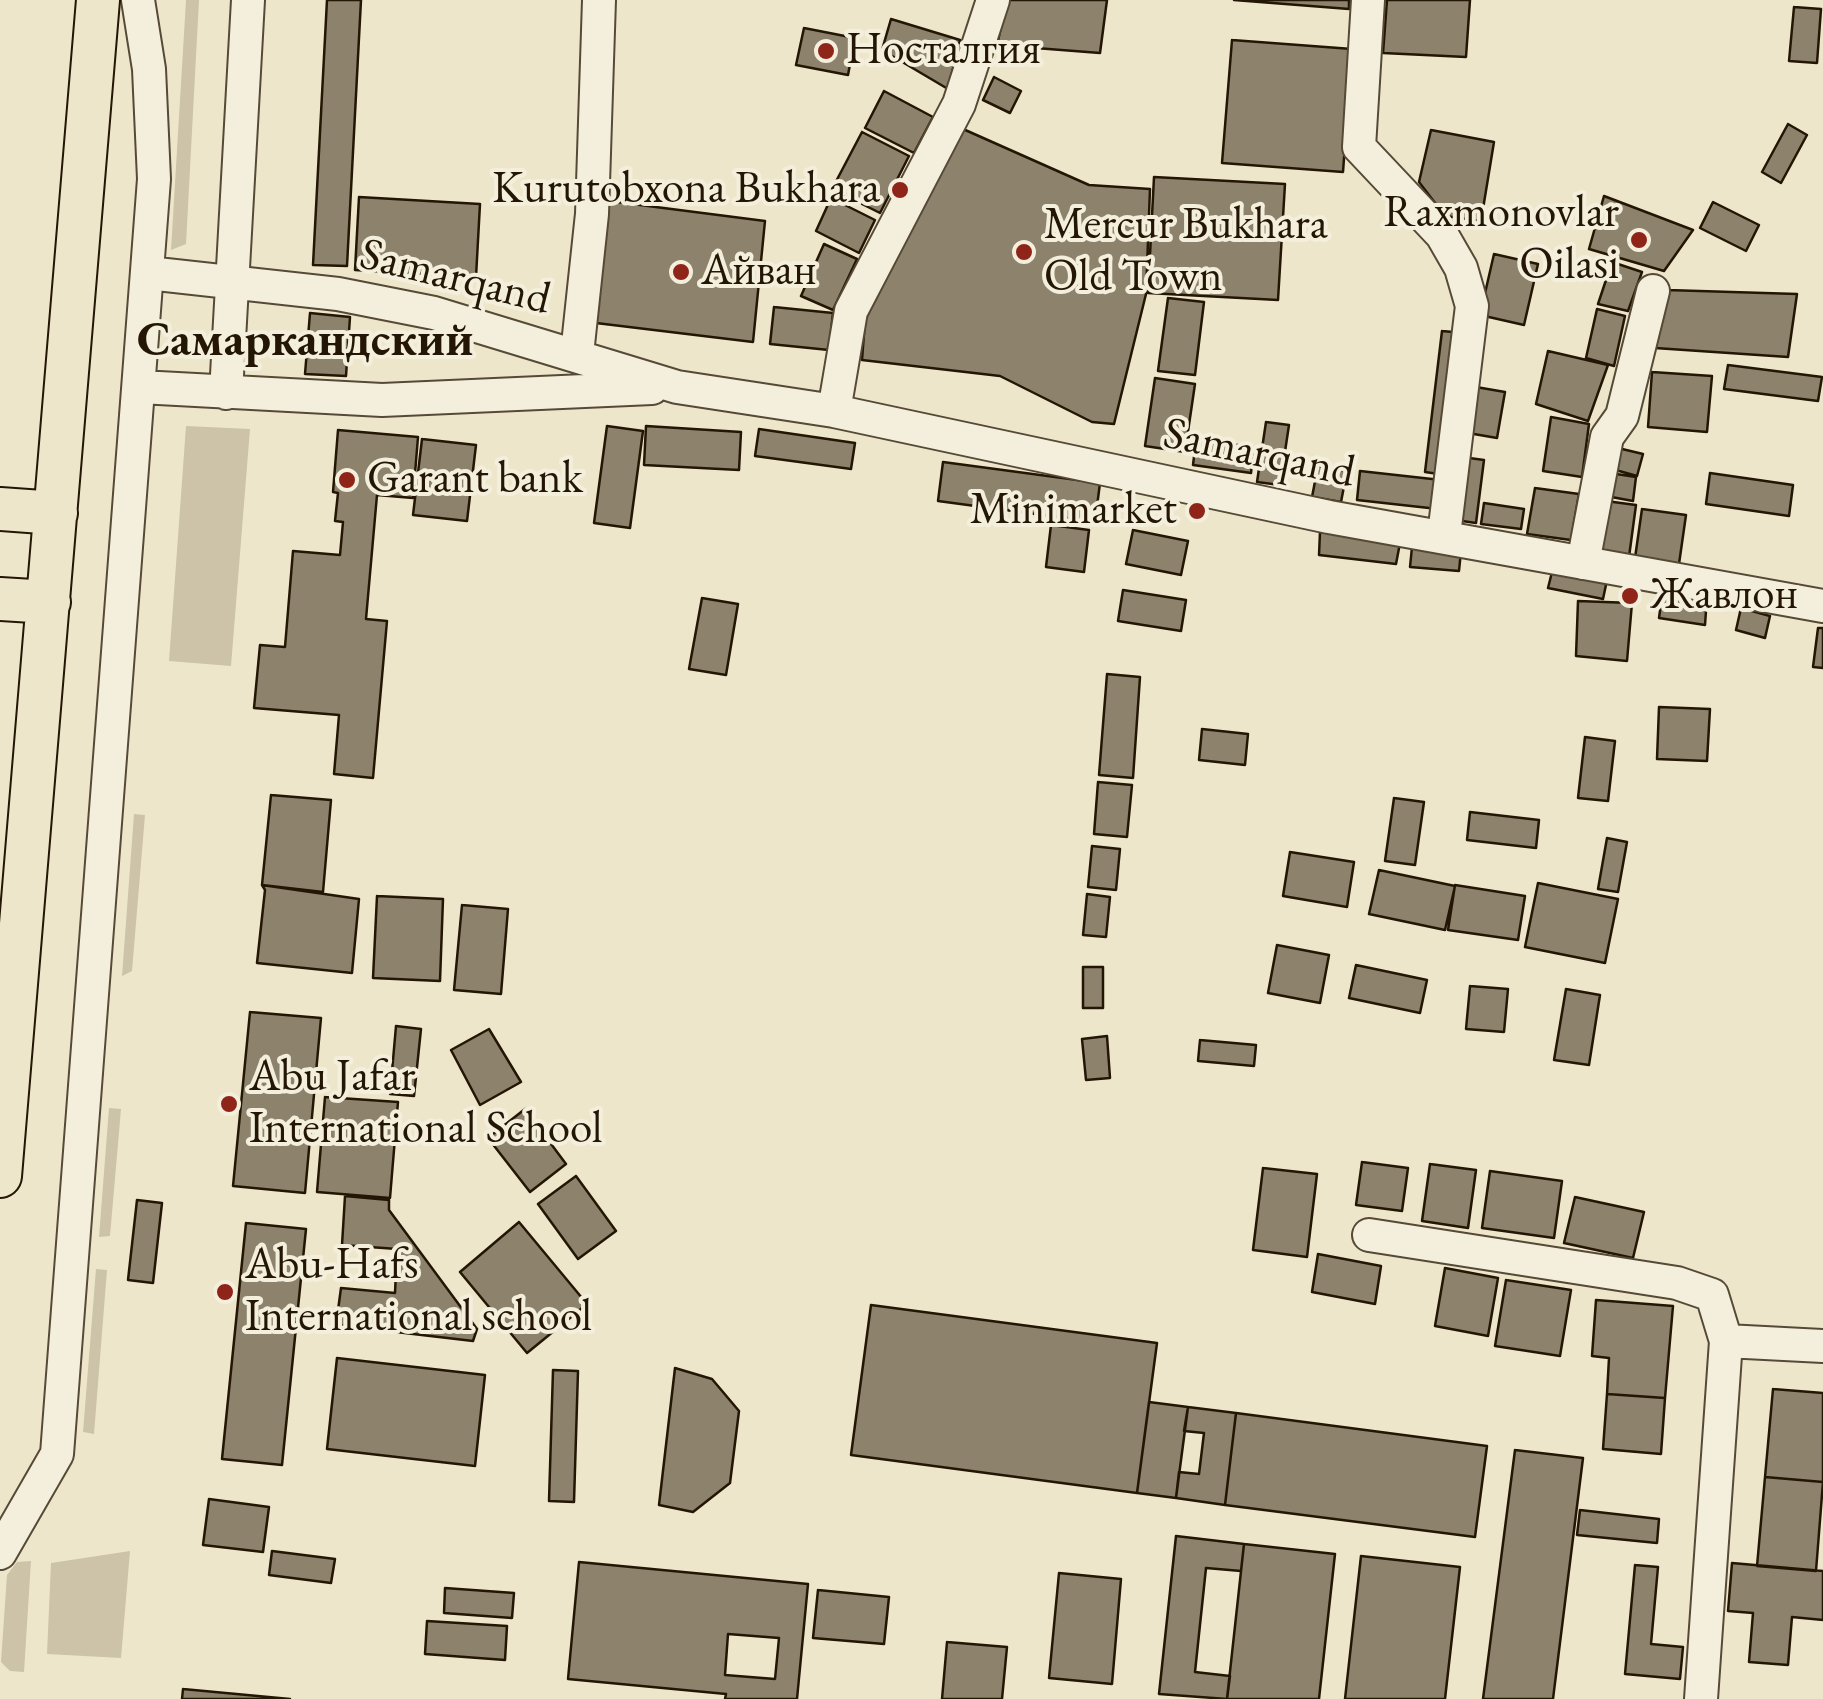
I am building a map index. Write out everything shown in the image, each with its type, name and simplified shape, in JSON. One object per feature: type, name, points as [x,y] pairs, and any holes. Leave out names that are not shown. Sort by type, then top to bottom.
[{"type":"main road","points":[[0,1176],[98,0]]},
{"type":"main road","points":[[0,509],[56,513]]},
{"type":"main road","points":[[0,600],[49,602]]},
{"type":"street","points":[[0,1553],[57,1454],[148,274],[154,148],[149,69],[138,0]]},
{"type":"street","points":[[226,394],[248,0]]},
{"type":"street","points":[[577,354],[592,214],[598,0]]},
{"type":"street","points":[[834,411],[852,311],[959,104],[992,0]]},
{"type":"street","points":[[1368,0],[1359,147],[1442,235],[1461,268],[1472,306],[1444,535]]},
{"type":"street","name":"Samarqand","points":[[148,274],[338,294],[415,309],[577,354],[677,387],[834,411],[1328,516],[1823,606]]},
{"type":"street","points":[[1583,564],[1606,437],[1622,416],[1653,292]]},
{"type":"street","name":"Samarqand","points":[[140,387],[382,400],[677,387]]},
{"type":"street","points":[[1369,1235],[1698,1288],[1712,1295],[1726,1341],[1701,1699]]},
{"type":"street","points":[[1726,1341],[1823,1346]]},
{"type":"shaded area","points":[[186,0],[199,0],[186,244],[171,250]]},
{"type":"shaded area","points":[[186,426],[250,429],[231,666],[169,661]]},
{"type":"shaded area","points":[[134,814],[145,815],[132,971],[122,976]]},
{"type":"shaded area","points":[[109,1108],[121,1109],[110,1236],[99,1237]]},
{"type":"shaded area","points":[[96,1269],[107,1270],[94,1434],[83,1432]]},
{"type":"shaded area","points":[[130,1551],[121,1658],[47,1654],[51,1563]]},
{"type":"shaded area","points":[[31,1561],[24,1672],[10,1671],[1,1662],[7,1575],[17,1562]]},
{"type":"building","points":[[327,0],[361,0],[347,266],[313,265]]},
{"type":"building","points":[[1007,0],[1107,0],[1100,53],[997,45]]},
{"type":"building","points":[[1234,0],[1349,0],[1349,9]]},
{"type":"building","points":[[1387,0],[1470,0],[1466,57],[1383,53]]},
{"type":"building","points":[[1794,7],[1821,9],[1817,63],[1789,61]]},
{"type":"building","points":[[891,19],[960,40],[948,89],[882,50]]},
{"type":"building","name":"Носталгия","points":[[804,28],[855,38],[848,75],[796,65]]},
{"type":"building","points":[[1232,40],[1352,49],[1343,172],[1222,163]]},
{"type":"building","points":[[994,77],[1021,91],[1010,113],[983,100]]},
{"type":"building","points":[[884,91],[933,117],[914,153],[865,128]]},
{"type":"building","points":[[1788,124],[1807,135],[1781,183],[1762,172]]},
{"type":"building","name":"Mercur Bukhara Old Town","points":[[963,129],[1089,185],[1150,189],[1146,294],[1114,424],[1092,422],[1000,376],[862,360],[865,320]]},
{"type":"building","points":[[1431,130],[1494,142],[1481,221],[1445,216],[1419,182]]},
{"type":"building","points":[[862,132],[909,156],[880,213],[832,189]]},
{"type":"building","points":[[1154,177],[1285,184],[1278,300],[1148,293]]},
{"type":"building","name":"Raxmonovlar Oilasi","points":[[1604,196],[1693,230],[1664,271],[1589,249]]},
{"type":"building","points":[[359,197],[480,204],[476,277],[355,270]]},
{"type":"building","points":[[831,198],[875,220],[859,253],[816,231]]},
{"type":"building","name":"Айван","points":[[609,201],[765,221],[753,342],[596,323]]},
{"type":"building","points":[[1713,202],[1759,225],[1746,251],[1700,228]]},
{"type":"building","points":[[824,244],[857,259],[833,310],[801,296]]},
{"type":"building","points":[[1494,254],[1538,264],[1524,325],[1480,315]]},
{"type":"building","points":[[1612,262],[1642,272],[1628,311],[1598,304]]},
{"type":"building","points":[[1667,290],[1797,294],[1788,357],[1655,348]]},
{"type":"building","points":[[1168,298],[1204,302],[1195,375],[1158,371]]},
{"type":"building","points":[[774,307],[833,313],[829,350],[770,344]]},
{"type":"building","points":[[1597,309],[1625,316],[1614,366],[1586,358]]},
{"type":"building","points":[[310,313],[350,317],[346,376],[305,374]]},
{"type":"building","points":[[1442,331],[1464,333],[1445,475],[1425,472]]},
{"type":"building","points":[[1548,351],[1608,365],[1588,421],[1536,404]]},
{"type":"building","points":[[1728,365],[1822,377],[1818,401],[1724,389]]},
{"type":"building","points":[[1652,372],[1712,376],[1707,432],[1648,427]]},
{"type":"building","points":[[1155,378],[1195,384],[1185,452],[1145,446]]},
{"type":"building","points":[[1476,387],[1505,392],[1497,438],[1468,433]]},
{"type":"building","points":[[1551,417],[1589,424],[1582,477],[1543,471]]},
{"type":"building","points":[[1266,422],[1289,425],[1280,485],[1257,482]]},
{"type":"building","points":[[607,426],[643,431],[630,528],[594,523]]},
{"type":"building","points":[[646,426],[741,432],[739,470],[644,465]]},
{"type":"building","points":[[759,429],[855,443],[851,469],[755,456]]},
{"type":"building","points":[[338,430],[418,437],[413,498],[377,495],[366,619],[387,621],[373,778],[334,774],[339,715],[254,708],[260,645],[285,647],[293,551],[340,555],[343,522],[335,521],[338,493],[333,492]]},
{"type":"building","points":[[422,439],[476,445],[467,521],[413,515]]},
{"type":"building","points":[[1196,440],[1254,447],[1251,473],[1193,465]]},
{"type":"building","points":[[1618,448],[1643,454],[1637,476],[1612,469]]},
{"type":"building","points":[[1462,457],[1484,460],[1476,523],[1455,520]]},
{"type":"building","points":[[943,462],[1100,483],[1095,522],[938,501]]},
{"type":"building","points":[[1318,466],[1347,471],[1341,502],[1312,497]]},
{"type":"building","points":[[1360,471],[1441,480],[1438,509],[1357,500]]},
{"type":"building","points":[[1610,473],[1636,477],[1633,501],[1606,496]]},
{"type":"building","points":[[1710,473],[1793,485],[1789,516],[1706,504]]},
{"type":"building","points":[[1535,488],[1579,494],[1571,540],[1527,534]]},
{"type":"building","points":[[1606,501],[1636,505],[1629,557],[1599,553]]},
{"type":"building","points":[[1484,503],[1524,509],[1521,529],[1481,524]]},
{"type":"building","points":[[1642,509],[1686,515],[1679,564],[1635,558]]},
{"type":"building","points":[[1051,525],[1089,530],[1084,572],[1046,567]]},
{"type":"building","points":[[1133,530],[1188,541],[1181,575],[1126,564]]},
{"type":"building","points":[[1320,532],[1400,543],[1396,564],[1319,555]]},
{"type":"building","points":[[1412,547],[1461,551],[1459,571],[1410,567]]},
{"type":"building","points":[[1553,568],[1607,580],[1603,599],[1548,588]]},
{"type":"building","points":[[1663,589],[1707,597],[1705,625],[1659,618]]},
{"type":"building","points":[[1123,590],[1186,600],[1181,631],[1118,621]]},
{"type":"building","points":[[702,598],[738,604],[726,675],[689,669]]},
{"type":"building","points":[[1578,601],[1632,603],[1627,661],[1576,656]]},
{"type":"building","points":[[1741,608],[1770,616],[1765,638],[1736,630]]},
{"type":"building","points":[[1818,628],[1823,628],[1823,668],[1813,667]]},
{"type":"building","points":[[1107,674],[1140,677],[1133,778],[1099,775]]},
{"type":"building","points":[[1659,707],[1710,709],[1707,761],[1657,759]]},
{"type":"building","points":[[1202,729],[1248,734],[1245,765],[1199,760]]},
{"type":"building","points":[[1585,737],[1615,741],[1608,801],[1578,798]]},
{"type":"building","points":[[1098,782],[1132,785],[1127,837],[1094,834]]},
{"type":"building","points":[[271,795],[331,800],[323,892],[262,885]]},
{"type":"building","points":[[1394,798],[1424,802],[1415,865],[1385,861]]},
{"type":"building","points":[[1470,812],[1539,820],[1536,848],[1467,840]]},
{"type":"building","points":[[1607,838],[1627,842],[1618,892],[1598,889]]},
{"type":"building","points":[[1092,846],[1120,849],[1116,890],[1088,887]]},
{"type":"building","points":[[1290,852],[1354,862],[1347,907],[1283,896]]},
{"type":"building","points":[[1379,870],[1455,886],[1445,930],[1369,914]]},
{"type":"building","points":[[1538,883],[1618,899],[1605,963],[1525,947]]},
{"type":"building","points":[[262,885],[359,899],[352,973],[257,963],[265,890]]},
{"type":"building","points":[[1455,885],[1525,896],[1518,940],[1448,930]]},
{"type":"building","points":[[1087,894],[1110,897],[1106,937],[1083,935]]},
{"type":"building","points":[[377,896],[443,899],[440,981],[373,978]]},
{"type":"building","points":[[462,905],[508,909],[501,994],[454,990]]},
{"type":"building","points":[[1277,945],[1329,955],[1320,1003],[1268,993]]},
{"type":"building","points":[[1356,965],[1427,980],[1420,1013],[1349,998]]},
{"type":"building","points":[[1083,967],[1103,967],[1103,1008],[1083,1008]]},
{"type":"building","points":[[1470,986],[1508,989],[1504,1032],[1466,1029]]},
{"type":"building","points":[[1566,989],[1600,995],[1589,1065],[1554,1060]]},
{"type":"building","points":[[250,1012],[321,1018],[305,1193],[233,1186]]},
{"type":"building","points":[[396,1026],[421,1029],[414,1096],[390,1094]]},
{"type":"building","points":[[489,1029],[521,1082],[480,1105],[451,1050]]},
{"type":"building","points":[[1107,1036],[1110,1078],[1086,1080],[1082,1039]]},
{"type":"building","points":[[1200,1040],[1256,1045],[1254,1066],[1198,1061]]},
{"type":"building","points":[[325,1097],[398,1102],[390,1198],[317,1192]]},
{"type":"building","points":[[525,1109],[566,1164],[530,1192],[488,1138]]},
{"type":"building","points":[[1362,1162],[1408,1168],[1402,1211],[1356,1205]]},
{"type":"building","points":[[1430,1164],[1476,1170],[1468,1228],[1422,1221]]},
{"type":"building","points":[[1263,1168],[1317,1174],[1307,1257],[1253,1250]]},
{"type":"building","points":[[1490,1171],[1562,1181],[1554,1238],[1482,1228]]},
{"type":"building","points":[[576,1176],[616,1231],[578,1259],[538,1204]]},
{"type":"building","points":[[345,1196],[389,1200],[389,1210],[477,1329],[473,1341],[336,1325],[341,1288],[395,1293],[397,1249],[342,1245]]},
{"type":"building","points":[[1575,1197],[1644,1212],[1633,1258],[1564,1243]]},
{"type":"building","points":[[137,1200],[162,1203],[153,1283],[128,1280]]},
{"type":"building","points":[[519,1222],[587,1304],[527,1353],[460,1272]]},
{"type":"building","points":[[246,1223],[306,1229],[282,1465],[222,1459]]},
{"type":"building","points":[[1318,1254],[1381,1266],[1375,1304],[1312,1292]]},
{"type":"building","points":[[1445,1268],[1498,1278],[1488,1336],[1435,1326]]},
{"type":"building","points":[[1506,1280],[1571,1290],[1560,1356],[1495,1346]]},
{"type":"building","points":[[1596,1300],[1673,1306],[1665,1398],[1607,1394],[1609,1358],[1592,1356]]},
{"type":"building","points":[[871,1305],[1157,1343],[1137,1493],[851,1455]]},
{"type":"building","points":[[337,1358],[485,1375],[475,1466],[327,1449]]},
{"type":"building","points":[[675,1368],[712,1379],[739,1411],[730,1483],[693,1512],[659,1505]]},
{"type":"building","points":[[553,1370],[578,1371],[574,1502],[549,1501]]},
{"type":"building","points":[[1773,1389],[1823,1393],[1823,1482],[1765,1477]]},
{"type":"building","points":[[1607,1394],[1665,1398],[1661,1454],[1603,1449]]},
{"type":"building","points":[[1149,1402],[1188,1407],[1176,1498],[1137,1493]]},
{"type":"building","points":[[1188,1407],[1236,1413],[1225,1505],[1176,1498],[1179,1472],[1199,1474],[1204,1433],[1184,1431]]},
{"type":"building","points":[[1236,1413],[1487,1446],[1475,1537],[1225,1505]]},
{"type":"building","points":[[1515,1450],[1583,1458],[1553,1699],[1483,1699]]},
{"type":"building","points":[[1765,1477],[1823,1482],[1816,1571],[1757,1566]]},
{"type":"building","points":[[209,1499],[269,1507],[263,1552],[203,1545]]},
{"type":"building","points":[[1580,1510],[1659,1519],[1657,1543],[1577,1535]]},
{"type":"building","points":[[1176,1536],[1244,1544],[1241,1571],[1206,1568],[1195,1672],[1230,1676],[1227,1699],[1159,1694]]},
{"type":"building","points":[[1244,1544],[1335,1554],[1319,1699],[1227,1699]]},
{"type":"building","points":[[272,1551],[335,1559],[331,1583],[269,1575]]},
{"type":"building","points":[[1361,1556],[1460,1567],[1445,1699],[1345,1699]]},
{"type":"building","points":[[579,1562],[808,1584],[797,1699],[725,1699],[726,1694],[568,1679]],"holes":[[[728,1634],[779,1638],[775,1679],[725,1675]]]},
{"type":"building","points":[[1732,1563],[1823,1571],[1823,1620],[1792,1617],[1788,1665],[1749,1662],[1753,1613],[1728,1611]]},
{"type":"building","points":[[1635,1565],[1658,1567],[1651,1644],[1683,1647],[1680,1679],[1625,1674]]},
{"type":"building","points":[[1059,1573],[1121,1579],[1112,1684],[1049,1678]]},
{"type":"building","points":[[445,1588],[514,1593],[512,1618],[444,1613]]},
{"type":"building","points":[[818,1590],[889,1597],[884,1644],[813,1638]]},
{"type":"building","points":[[427,1621],[507,1626],[505,1660],[425,1654]]},
{"type":"building","points":[[947,1642],[1007,1647],[1002,1699],[942,1699]]},
{"type":"building","points":[[183,1689],[290,1699],[182,1699]]},
{"type":"place","name":"Носталгия","points":[[826,51]]},
{"type":"place","name":"Kurutobxona Bukhara","points":[[900,190]]},
{"type":"place","name":"Raxmonovlar Oilasi","points":[[1639,240]]},
{"type":"place","name":"Mercur Bukhara Old Town","points":[[1024,252]]},
{"type":"place","name":"Айван","points":[[681,272]]},
{"type":"place","name":"Garant bank","points":[[347,480]]},
{"type":"place","name":"Minimarket","points":[[1197,511]]},
{"type":"place","name":"Жавлон","points":[[1630,596]]},
{"type":"place","name":"Abu Jafar International School","points":[[229,1104]]},
{"type":"place","name":"Abu-Hafs International school","points":[[225,1292]]},
{"type":"district","name":"Самаркандский","points":[[305,342]]}]
